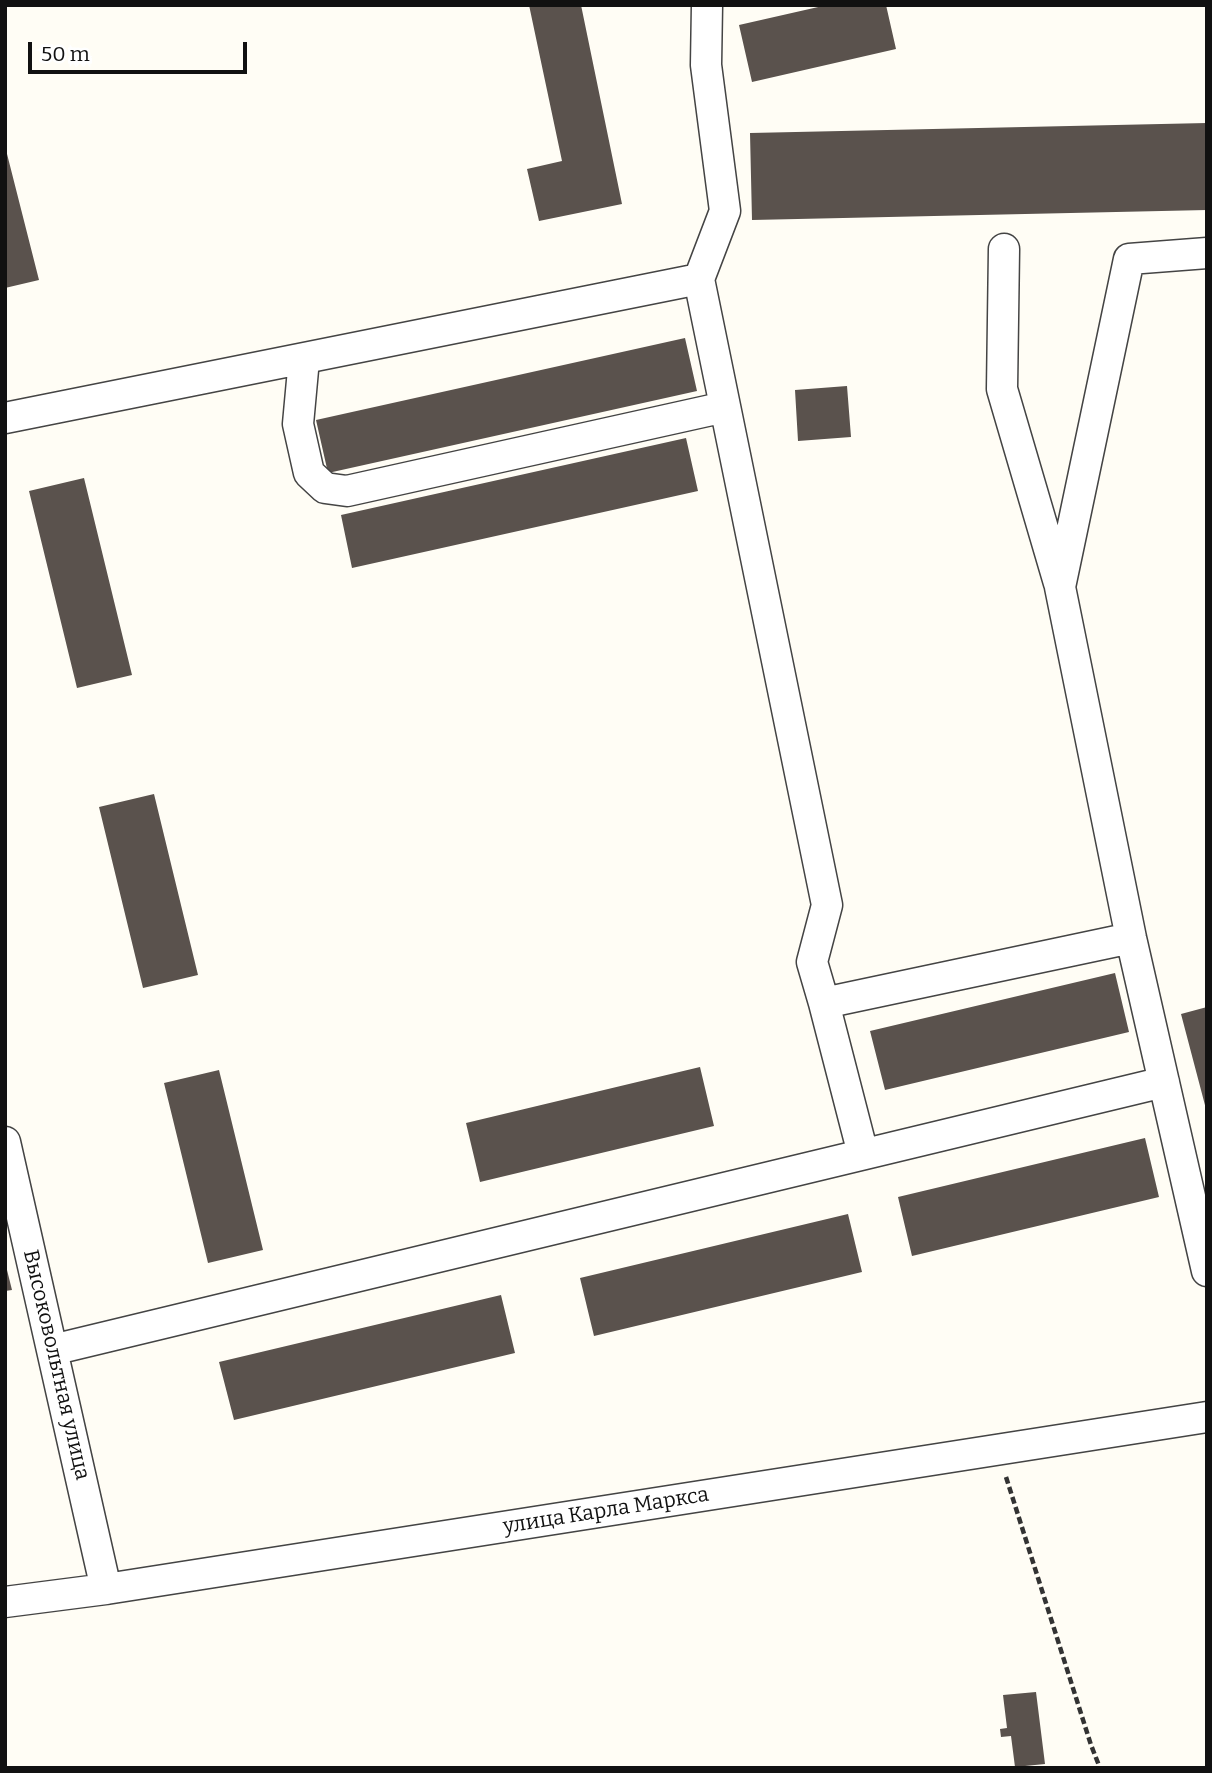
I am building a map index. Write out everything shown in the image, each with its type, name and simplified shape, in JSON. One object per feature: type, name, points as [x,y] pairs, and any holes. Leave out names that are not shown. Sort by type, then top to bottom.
[{"type":"street","points":[[707,5],[706,65],[725,211],[699,279],[827,905],[813,962],[863,1154]]},
{"type":"street","points":[[1004,249],[1002,389],[1060,587],[1131,938],[1207,1270]]},
{"type":"street","points":[[1060,587],[1129,260],[1207,253]]},
{"type":"street","points":[[5,418],[699,279]]},
{"type":"street","points":[[304,359],[298,424],[309,473],[325,488],[347,491],[725,407]]},
{"type":"street","points":[[824,1003],[1131,938]]},
{"type":"street","points":[[52,1350],[1164,1082]]},
{"type":"street","name":"Высоковольтная улица","points":[[5,1142],[106,1589]]},
{"type":"street","name":"улица Карла Маркса","points":[[5,1602],[106,1589],[1207,1417]]},
{"type":"path","points":[[997,1450],[1100,1768]]},
{"type":"building","points":[[529,5],[581,5],[622,204],[539,221],[527,169],[562,161]]},
{"type":"building","points":[[827,5],[886,5],[896,49],[752,82],[739,25]]},
{"type":"building","points":[[1207,123],[1207,210],[752,220],[750,133]]},
{"type":"building","points":[[5,146],[39,280],[5,288]]},
{"type":"building","points":[[685,338],[697,391],[328,473],[316,420]]},
{"type":"building","points":[[847,386],[851,437],[798,441],[795,390]]},
{"type":"building","points":[[686,438],[698,491],[352,568],[341,515]]},
{"type":"building","points":[[84,478],[132,675],[77,688],[29,491]]},
{"type":"building","points":[[154,794],[198,975],[143,988],[99,807]]},
{"type":"building","points":[[1115,973],[1129,1032],[885,1090],[870,1031]]},
{"type":"building","points":[[1207,1007],[1207,1109],[1206,1109],[1181,1014]]},
{"type":"building","points":[[700,1067],[714,1126],[480,1182],[466,1123]]},
{"type":"building","points":[[219,1070],[263,1250],[208,1263],[164,1083]]},
{"type":"building","points":[[1145,1138],[1159,1197],[912,1256],[898,1197]]},
{"type":"building","points":[[848,1214],[862,1272],[594,1336],[580,1278]]},
{"type":"building","points":[[5,1262],[12,1290],[5,1291]]},
{"type":"building","points":[[501,1295],[515,1353],[234,1420],[219,1362]]},
{"type":"building","points":[[1036,1692],[1045,1764],[1015,1767],[1011,1736],[1001,1737],[1000,1729],[1007,1728],[1003,1695]]}]
